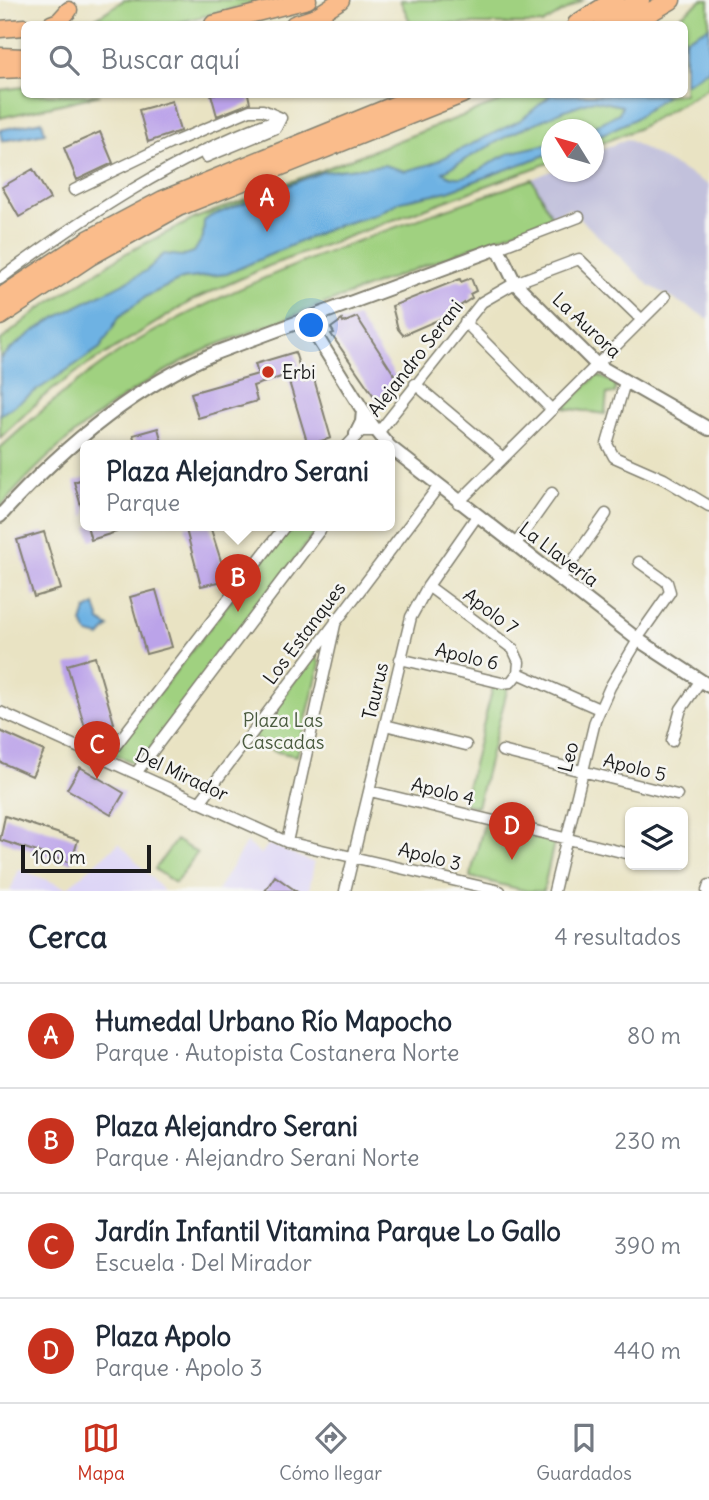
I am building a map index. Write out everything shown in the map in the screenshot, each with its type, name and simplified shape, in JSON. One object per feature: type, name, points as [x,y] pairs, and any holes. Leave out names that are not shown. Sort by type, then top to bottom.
[{"type":"highway","points":[[582,21],[615,0]]},
{"type":"highway","points":[[635,21],[671,0]]},
{"type":"highway","points":[[610,21],[640,1]]},
{"type":"highway","points":[[0,298],[88,240],[163,200],[413,98]]},
{"type":"highway","points":[[0,316],[90,256],[178,207],[452,98]]},
{"type":"main road","points":[[225,21],[308,0]]},
{"type":"main road","points":[[304,21],[341,0]]},
{"type":"main road","points":[[55,21],[69,10]]},
{"type":"main road","points":[[0,29],[21,27]]},
{"type":"main road","points":[[0,72],[13,60]]},
{"type":"street","points":[[0,279],[139,188],[272,130],[282,118],[263,110],[250,110],[169,144],[74,190]]},
{"type":"street","points":[[0,516],[71,446],[158,382],[215,353],[307,321],[579,217]]},
{"type":"street","name":"La Aurora","points":[[498,248],[514,284],[597,365],[708,425]]},
{"type":"street","name":"Alejandro Serani","points":[[352,440],[356,434],[366,430],[384,440],[415,384],[482,302],[514,284],[579,259],[642,320]]},
{"type":"street","points":[[458,503],[665,298]]},
{"type":"street","name":"La Llavería","points":[[307,321],[384,440]]},
{"type":"street","points":[[465,323],[551,410]]},
{"type":"street","points":[[625,382],[607,444],[608,450],[614,457],[664,479],[709,506]]},
{"type":"street","points":[[415,384],[503,458]]},
{"type":"street","points":[[356,434],[362,422],[363,410]]},
{"type":"street","name":"La Llavería","points":[[395,450],[458,503],[638,640],[705,683]]},
{"type":"street","name":"Los Estanques","points":[[200,802],[311,651],[438,487]]},
{"type":"street","points":[[515,545],[552,493]]},
{"type":"street","points":[[561,579],[606,514]]},
{"type":"street","name":"Taurus","points":[[345,891],[411,617],[428,586],[477,516]]},
{"type":"street","points":[[106,758],[281,531]]},
{"type":"street","points":[[136,773],[319,531]]},
{"type":"street","name":"Leo","points":[[554,891],[599,709],[638,640],[670,592],[667,582],[639,562]]},
{"type":"street","name":"Apolo 7","points":[[428,586],[513,649],[519,662],[518,673]]},
{"type":"street","points":[[287,842],[336,618]]},
{"type":"street","points":[[311,651],[320,652],[327,662]]},
{"type":"street","name":"Apolo 6","points":[[400,659],[502,683],[511,682],[518,673],[599,709]]},
{"type":"street","points":[[672,741],[681,709],[705,683]]},
{"type":"street","name":"Del Mirador","points":[[0,712],[287,842],[352,858]]},
{"type":"street","points":[[385,725],[466,745]]},
{"type":"street","name":"Apolo 5","points":[[502,751],[677,796]]},
{"type":"street","name":"Apolo 4","points":[[370,791],[625,854]]},
{"type":"street","name":"Apolo 3","points":[[352,858],[360,857],[500,891]]},
{"type":"street","points":[[707,891],[709,885]]},
{"type":"shaded area","points":[[627,139],[709,185],[709,319],[649,285],[569,208],[552,217],[532,179],[541,175],[541,182],[604,182],[604,149]]},
{"type":"shaded area","points":[[119,843],[164,891],[10,891],[19,869],[67,888]]},
{"type":"shaded area","points":[[246,843],[261,854],[269,844],[314,863],[309,891],[217,891]]},
{"type":"green space","points":[[124,0],[267,0],[185,21],[92,21]]},
{"type":"green space","points":[[400,0],[583,0],[547,21],[410,21]]},
{"type":"green space","points":[[702,0],[709,0],[709,87],[700,93],[637,129],[604,142],[604,119],[541,119],[541,166],[271,265],[193,300],[81,369],[43,397],[0,438],[0,341],[38,310],[126,253],[196,218],[509,98],[688,98],[688,21],[673,21]]},
{"type":"green space","points":[[21,87],[21,98],[87,98],[0,118],[0,90]]},
{"type":"green space","points":[[532,179],[552,217],[211,347],[182,362],[97,416],[45,460],[0,508],[0,448],[66,391],[139,340],[233,292],[282,271],[381,232]]},
{"type":"green space","points":[[597,375],[616,384],[615,393],[607,394],[605,414],[564,408]]},
{"type":"green space","points":[[285,531],[316,531],[138,765],[112,753]]},
{"type":"green space","name":"Plaza Las Cascadas","points":[[316,657],[320,664],[297,756],[273,751],[253,736],[311,659]]},
{"type":"green space","points":[[494,683],[508,687],[477,807],[463,803]]},
{"type":"green space","points":[[484,824],[554,843],[543,891],[527,891],[470,877]]},
{"type":"green space","points":[[176,840],[197,853],[175,883],[155,869]]},
{"type":"water","points":[[709,27],[709,69],[688,82],[688,38]]},
{"type":"water","points":[[547,98],[663,98],[633,120],[604,133],[604,121],[619,113],[622,106],[593,100],[541,119],[443,172],[451,176],[468,176],[500,157],[541,146],[541,157],[448,191],[401,201],[377,214],[333,227],[227,274],[182,279],[147,296],[119,317],[100,348],[0,415],[0,359],[33,332],[144,272],[164,254],[182,256],[194,252],[203,237],[204,221],[211,216],[322,172],[384,165],[405,171],[431,164],[521,120]]},
{"type":"water","points":[[42,121],[45,133],[2,141],[0,130]]},
{"type":"water","points":[[95,605],[100,621],[109,627],[100,637],[88,634],[82,623],[86,610]]},
{"type":"building","points":[[212,98],[249,98],[250,103],[217,116]]},
{"type":"building","points":[[172,101],[180,131],[148,142],[139,110]]},
{"type":"building","points":[[100,132],[113,163],[77,180],[64,148]]},
{"type":"building","points":[[33,169],[50,199],[19,217],[2,187]]},
{"type":"building","points":[[471,278],[476,291],[470,294],[472,298],[460,306],[461,310],[403,335],[398,329],[392,306],[460,279],[461,282]]},
{"type":"building","points":[[357,317],[399,382],[378,402],[331,334],[334,333],[331,328],[342,320],[343,323]]},
{"type":"building","points":[[295,352],[304,382],[314,379],[331,438],[306,440],[287,375],[253,386],[257,401],[198,418],[191,393],[258,374],[255,364]]},
{"type":"building","points":[[158,428],[161,440],[134,440],[133,435]]},
{"type":"building","points":[[80,480],[80,502],[74,482]]},
{"type":"building","points":[[88,531],[116,531],[116,532],[91,540]]},
{"type":"building","points":[[186,531],[212,531],[227,580],[201,586]]},
{"type":"building","points":[[44,532],[61,589],[34,597],[17,540]]},
{"type":"building","points":[[156,590],[172,647],[146,654],[130,597]]},
{"type":"building","points":[[95,657],[114,723],[86,731],[67,665]]},
{"type":"building","points":[[0,731],[44,751],[32,776],[0,762]]},
{"type":"building","points":[[80,767],[124,793],[111,815],[67,789]]},
{"type":"building","points":[[5,816],[78,840],[71,863],[0,840]]},
{"type":"building","points":[[275,876],[296,891],[265,891]]},
{"type":"place","name":"Humedal Urbano Río Mapocho","points":[[267,232]]},
{"type":"place","name":"Erbi","points":[[268,372]]},
{"type":"place","name":"Plaza Alejandro Serani","points":[[238,612]]},
{"type":"place","name":"Jardín Infantil Vitamina Parque Lo Gallo","points":[[97,779]]},
{"type":"place","name":"Plaza Apolo","points":[[512,860]]}]
